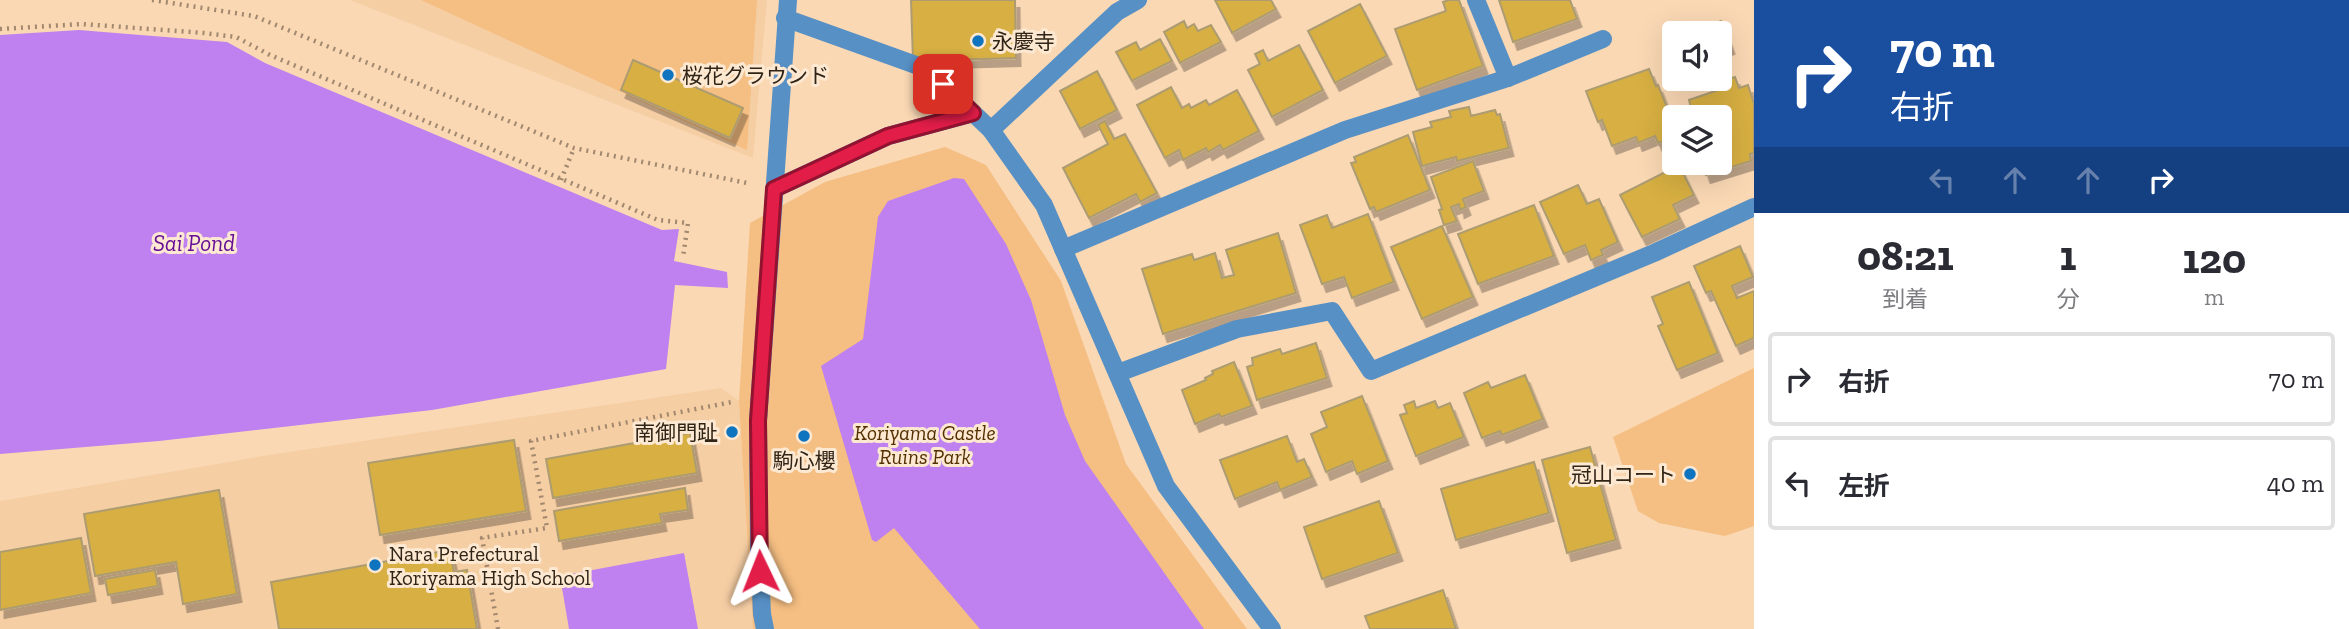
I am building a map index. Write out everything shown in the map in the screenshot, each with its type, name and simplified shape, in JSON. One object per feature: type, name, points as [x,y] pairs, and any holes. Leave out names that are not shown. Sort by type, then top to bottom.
[{"type":"street","points":[[991,130],[1117,12],[1138,0]]},
{"type":"street","points":[[1476,0],[1508,78]]},
{"type":"street","points":[[765,629],[759,549],[760,397],[787,9],[927,69],[991,130],[1044,205],[1166,486],[1272,629]]},
{"type":"street","points":[[1063,249],[1345,130],[1508,78],[1602,39]]},
{"type":"street","points":[[774,189],[888,136],[973,113]]},
{"type":"street","points":[[1118,373],[1237,329],[1332,311],[1371,371],[1654,253],[1754,207]]},
{"type":"path","points":[[152,0],[254,16],[574,148],[774,189]]},
{"type":"path","points":[[0,29],[82,24],[236,37],[270,55],[658,220],[688,223],[683,257]]},
{"type":"path","points":[[561,180],[574,148]]},
{"type":"path","points":[[498,629],[482,537],[547,528],[531,441],[760,397]]},
{"type":"shaded area","name":"桜花グラウンド","points":[[350,0],[767,0],[753,158]]},
{"type":"shaded area","name":"Nara Prefectural Koriyama High School","points":[[721,388],[739,401],[753,629],[0,629],[0,501],[275,454]]},
{"type":"green space","name":"桜花グラウンド","points":[[421,0],[757,0],[747,150]]},
{"type":"green space","name":"Koriyama Castle Ruins Park","points":[[945,147],[986,165],[1061,281],[1126,464],[1247,629],[753,629],[739,401],[750,223],[825,182]]},
{"type":"green space","name":"冠山コート","points":[[1754,368],[1754,526],[1725,536],[1659,523],[1638,511],[1613,437]]},
{"type":"water","name":"Sai Pond","points":[[79,30],[227,42],[265,63],[662,230],[679,229],[674,261],[727,272],[728,288],[675,285],[666,369],[432,410],[159,441],[0,454],[0,35]]},
{"type":"water","points":[[954,178],[964,179],[1006,244],[1031,300],[1065,415],[1085,461],[1204,629],[980,629],[894,528],[876,542],[872,540],[821,366],[863,339],[878,217],[888,201]]},
{"type":"water","points":[[684,553],[698,629],[569,629],[560,576]]},
{"type":"building","points":[[911,0],[1015,0],[1016,58],[913,61]]},
{"type":"building","points":[[1215,0],[1271,0],[1276,9],[1232,33]]},
{"type":"building","points":[[1459,0],[1483,66],[1417,90],[1395,29],[1446,11],[1443,2]]},
{"type":"building","points":[[1499,0],[1570,0],[1577,19],[1513,42]]},
{"type":"building","points":[[1360,4],[1387,56],[1335,83],[1308,31]]},
{"type":"building","points":[[1184,21],[1187,28],[1194,24],[1198,31],[1211,25],[1221,42],[1180,63],[1164,32]]},
{"type":"building","points":[[1160,39],[1172,61],[1132,81],[1116,52],[1136,42],[1140,50]]},
{"type":"building","points":[[1299,45],[1323,90],[1272,117],[1248,70],[1260,64],[1255,54],[1263,50],[1268,61]]},
{"type":"building","points":[[633,60],[743,108],[730,138],[621,90]]},
{"type":"building","points":[[1649,69],[1666,105],[1662,105],[1662,142],[1658,143],[1655,136],[1638,143],[1636,137],[1612,146],[1602,120],[1598,122],[1586,91]]},
{"type":"building","points":[[1097,71],[1117,110],[1080,129],[1060,91]]},
{"type":"building","points":[[1735,77],[1739,88],[1748,85],[1754,104],[1754,153],[1750,154],[1751,161],[1732,167],[1732,105],[1690,105],[1689,100],[1715,91],[1732,91],[1732,78]]},
{"type":"building","points":[[1171,87],[1182,108],[1189,104],[1191,108],[1206,100],[1209,105],[1237,90],[1259,131],[1223,150],[1220,145],[1208,152],[1206,148],[1183,160],[1179,150],[1165,158],[1137,105]]},
{"type":"building","points":[[1469,107],[1471,116],[1495,110],[1497,115],[1500,114],[1509,148],[1457,161],[1456,157],[1422,166],[1413,132],[1432,127],[1430,122],[1451,117],[1449,111]]},
{"type":"building","points":[[1105,121],[1114,139],[1125,134],[1157,193],[1140,202],[1136,194],[1089,218],[1063,168],[1108,144],[1098,125]]},
{"type":"building","points":[[1408,135],[1430,190],[1376,212],[1374,207],[1370,209],[1351,163],[1356,162],[1354,157]]},
{"type":"building","points":[[1473,161],[1484,191],[1463,199],[1466,207],[1460,210],[1459,204],[1451,207],[1457,221],[1444,225],[1439,210],[1442,209],[1431,177]]},
{"type":"building","points":[[1662,174],[1684,175],[1694,195],[1673,205],[1680,219],[1642,237],[1620,195]]},
{"type":"building","points":[[1578,185],[1587,204],[1599,199],[1618,242],[1601,250],[1603,255],[1591,260],[1585,245],[1564,254],[1540,202]]},
{"type":"building","points":[[1534,205],[1554,256],[1478,284],[1458,234]]},
{"type":"building","points":[[1368,214],[1394,282],[1352,298],[1344,277],[1322,284],[1300,225],[1327,215],[1332,228]]},
{"type":"building","points":[[1442,226],[1473,297],[1422,319],[1391,247]]},
{"type":"building","points":[[1278,233],[1296,293],[1163,334],[1142,269],[1192,254],[1194,260],[1215,253],[1222,278],[1234,275],[1226,250]]},
{"type":"building","points":[[1740,246],[1753,277],[1732,286],[1737,298],[1754,291],[1754,338],[1736,346],[1711,291],[1706,293],[1694,266]]},
{"type":"building","points":[[1689,282],[1718,353],[1677,370],[1658,326],[1663,324],[1652,297]]},
{"type":"building","points":[[1316,343],[1327,378],[1257,400],[1247,367],[1253,365],[1252,358],[1280,349],[1282,354]]},
{"type":"building","points":[[1234,362],[1252,406],[1221,417],[1219,414],[1195,424],[1182,390],[1206,380],[1205,378],[1213,374],[1212,371]]},
{"type":"building","points":[[1525,375],[1543,419],[1502,435],[1500,431],[1482,438],[1464,393],[1488,382],[1491,388]]},
{"type":"building","points":[[1362,396],[1388,461],[1357,474],[1352,461],[1326,472],[1311,434],[1327,427],[1321,412]]},
{"type":"building","points":[[1414,401],[1416,408],[1435,401],[1438,408],[1450,403],[1464,437],[1416,456],[1400,415],[1407,413],[1404,405]]},
{"type":"building","points":[[690,433],[697,473],[553,498],[546,459]]},
{"type":"building","points":[[1287,436],[1297,462],[1304,459],[1312,477],[1280,490],[1277,482],[1235,499],[1220,460]]},
{"type":"building","points":[[514,440],[526,511],[380,535],[368,463]]},
{"type":"building","points":[[1590,447],[1616,540],[1567,553],[1542,460]]},
{"type":"building","points":[[1534,462],[1549,513],[1456,540],[1441,489]]},
{"type":"building","points":[[685,488],[688,510],[660,514],[662,523],[559,541],[554,511]]},
{"type":"building","points":[[219,490],[237,594],[183,604],[176,562],[95,576],[84,514]]},
{"type":"building","points":[[1379,501],[1398,553],[1322,579],[1304,527]]},
{"type":"building","points":[[81,538],[91,593],[0,610],[0,552]]},
{"type":"building","points":[[450,550],[454,572],[467,570],[477,629],[279,629],[271,582]]},
{"type":"building","points":[[155,570],[158,586],[108,595],[105,579]]},
{"type":"building","points":[[1443,590],[1456,629],[1370,629],[1365,616]]},
{"type":"place","name":"永慶寺","points":[[978,41]]},
{"type":"place","name":"桜花グラウンド","points":[[668,75]]},
{"type":"place","name":"南御門趾","points":[[732,432]]},
{"type":"place","name":"駒心櫻","points":[[804,436]]},
{"type":"place","name":"冠山コート","points":[[1690,474]]},
{"type":"place","name":"Nara Prefectural Koriyama High School","points":[[375,565]]},
{"type":"route","points":[[760,571],[758,421],[774,189],[888,136],[973,113],[943,84]]}]
